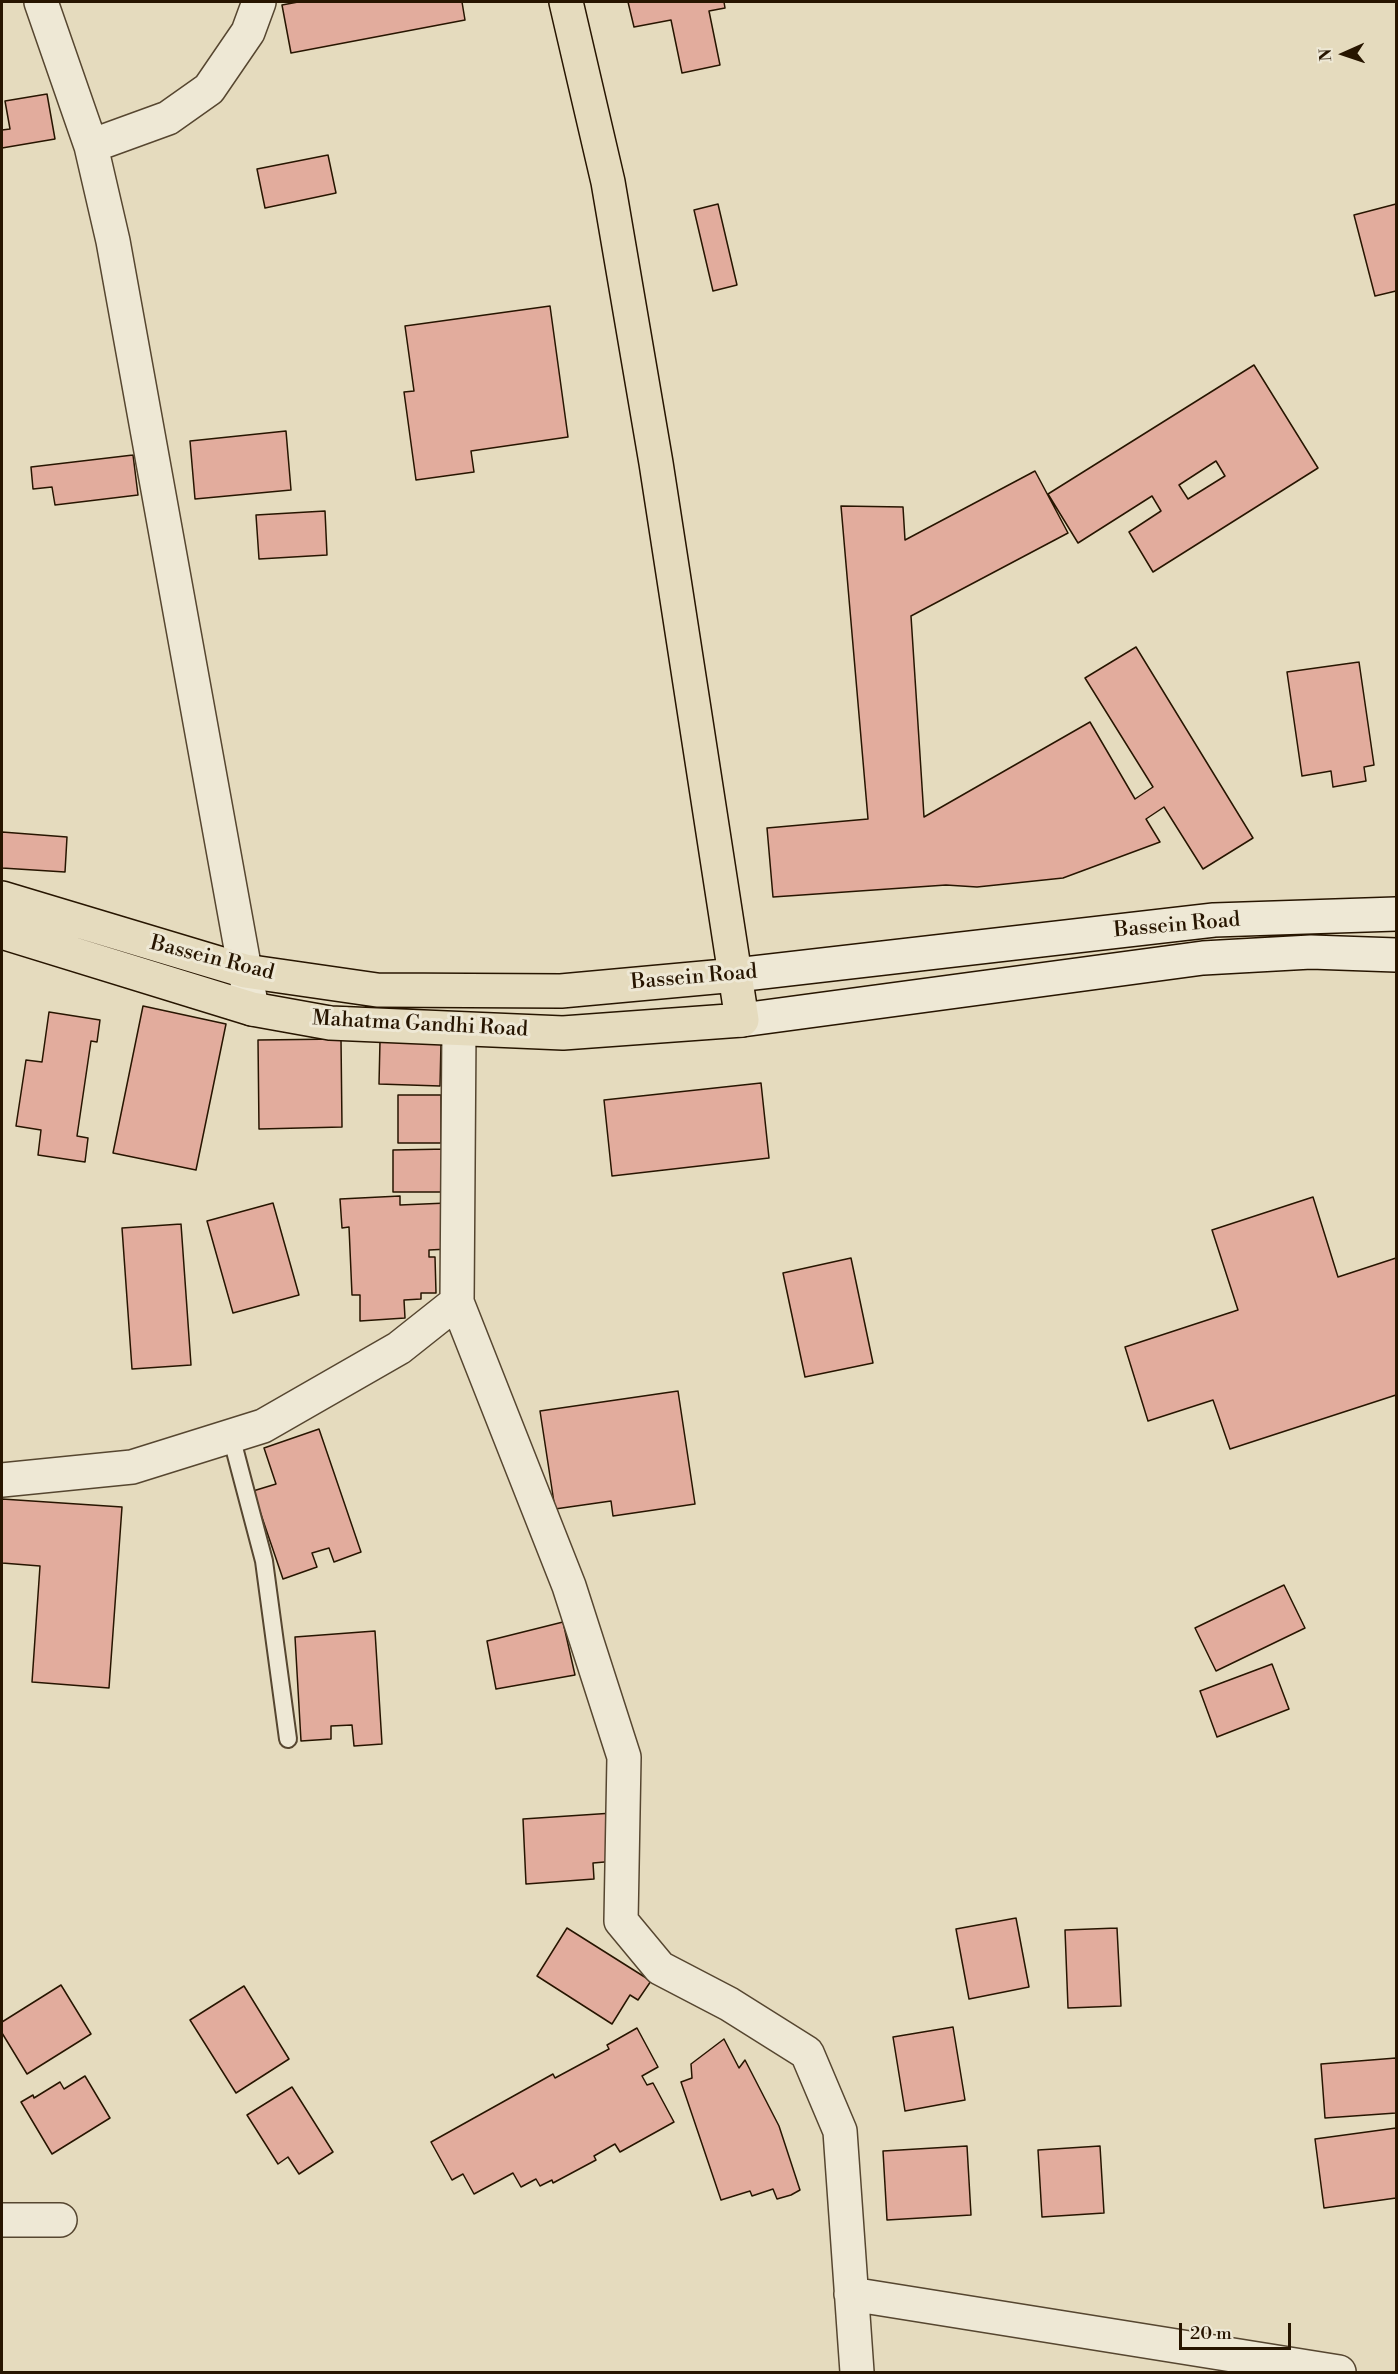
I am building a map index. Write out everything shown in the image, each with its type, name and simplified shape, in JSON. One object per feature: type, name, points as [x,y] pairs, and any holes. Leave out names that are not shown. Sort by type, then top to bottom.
[{"type":"main road","points":[[566,2],[610,194],[656,463],[742,1020]]},
{"type":"main road","name":"Bassein Road","points":[[2,898],[245,971],[377,990],[561,991],[736,975]]},
{"type":"main road","name":"Mahatma Gandhi Road","points":[[2,932],[252,1009],[330,1023],[563,1033],[742,1020]]},
{"type":"street","points":[[41,2],[91,146],[122,288],[252,1009]]},
{"type":"street","points":[[91,146],[168,118],[209,89],[248,32],[259,2]]},
{"type":"street","name":"Bassein Road","points":[[736,975],[1214,920],[1396,914]]},
{"type":"street","points":[[1396,941],[1396,955]]},
{"type":"street","name":"Bassein Road","points":[[742,1020],[1203,958],[1311,952],[1396,955]]},
{"type":"street","points":[[459,1029],[457,1302],[569,1586],[624,1757],[621,1921],[660,1968],[729,2004],[807,2053],[840,2131],[857,2373]]},
{"type":"street","points":[[2,1480],[132,1467],[263,1426],[399,1348],[457,1302]]},
{"type":"street","points":[[2,2220],[60,2220]]},
{"type":"street","points":[[851,2294],[1339,2373]]},
{"type":"lane","points":[[231,1436],[264,1561],[288,1739]]},
{"type":"building","points":[[298,2],[462,2],[465,20],[291,53],[282,5]]},
{"type":"building","points":[[628,2],[724,2],[725,8],[709,11],[720,65],[682,73],[671,20],[634,27]]},
{"type":"building","points":[[47,94],[55,139],[2,148],[2,130],[10,129],[5,101]]},
{"type":"building","points":[[328,155],[336,193],[265,208],[257,169]]},
{"type":"building","points":[[718,204],[737,285],[713,291],[694,210]]},
{"type":"building","points":[[1396,204],[1396,291],[1375,296],[1354,215]]},
{"type":"building","points":[[550,306],[568,437],[471,451],[474,472],[416,480],[404,392],[414,391],[405,326]]},
{"type":"building","points":[[1254,365],[1318,468],[1153,572],[1129,532],[1161,511],[1152,496],[1078,543],[1048,494]],"holes":[[[1216,461],[1225,476],[1188,499],[1179,485]]]},
{"type":"building","points":[[286,431],[291,490],[195,499],[190,441]]},
{"type":"building","points":[[133,455],[138,495],[55,505],[52,487],[33,489],[31,467]]},
{"type":"building","points":[[1035,471],[1068,533],[911,616],[924,817],[1090,722],[1135,799],[1153,787],[1085,678],[1136,647],[1253,838],[1203,869],[1164,807],[1146,819],[1160,842],[1063,878],[977,887],[946,885],[773,897],[767,828],[868,819],[841,506],[903,507],[905,540]]},
{"type":"building","points":[[325,511],[327,555],[259,559],[256,515]]},
{"type":"building","points":[[1359,662],[1374,765],[1364,767],[1366,781],[1333,787],[1331,771],[1302,776],[1287,672]]},
{"type":"building","points":[[2,832],[67,837],[65,872],[2,868]]},
{"type":"building","points":[[143,1006],[226,1024],[196,1170],[113,1153]]},
{"type":"building","points":[[49,1012],[100,1020],[97,1042],[91,1041],[77,1136],[88,1138],[85,1162],[38,1155],[41,1130],[16,1126],[26,1060],[42,1062]]},
{"type":"building","points":[[341,1039],[342,1127],[259,1129],[258,1040]]},
{"type":"building","points":[[380,1041],[441,1043],[440,1086],[379,1084]]},
{"type":"building","points":[[761,1083],[769,1158],[612,1176],[604,1100]]},
{"type":"building","points":[[398,1095],[441,1095],[441,1143],[398,1143]]},
{"type":"building","points":[[449,1149],[450,1192],[393,1192],[393,1150]]},
{"type":"building","points":[[400,1196],[400,1205],[447,1203],[449,1249],[429,1250],[429,1257],[435,1257],[436,1293],[421,1293],[421,1299],[404,1300],[405,1318],[360,1321],[360,1295],[352,1295],[349,1227],[342,1228],[340,1199]]},
{"type":"building","points":[[1313,1197],[1338,1277],[1396,1258],[1396,1395],[1230,1449],[1213,1400],[1148,1421],[1125,1347],[1238,1310],[1212,1230]]},
{"type":"building","points":[[273,1203],[299,1295],[233,1313],[207,1221]]},
{"type":"building","points":[[181,1224],[191,1365],[132,1369],[122,1228]]},
{"type":"building","points":[[851,1258],[873,1363],[805,1377],[783,1273]]},
{"type":"building","points":[[678,1391],[695,1504],[613,1516],[611,1501],[555,1509],[540,1411]]},
{"type":"building","points":[[319,1429],[361,1552],[334,1562],[329,1548],[312,1553],[317,1567],[283,1579],[253,1491],[276,1484],[264,1448]]},
{"type":"building","points":[[2,1499],[122,1507],[109,1688],[32,1682],[40,1566],[2,1563]]},
{"type":"building","points":[[1284,1585],[1305,1628],[1216,1671],[1195,1628]]},
{"type":"building","points":[[563,1622],[575,1675],[496,1689],[487,1641]]},
{"type":"building","points":[[375,1631],[382,1744],[354,1746],[352,1725],[331,1726],[331,1739],[301,1741],[295,1637]]},
{"type":"building","points":[[1272,1664],[1289,1709],[1217,1737],[1200,1691]]},
{"type":"building","points":[[613,1813],[616,1861],[593,1863],[594,1879],[526,1884],[523,1819]]},
{"type":"building","points":[[1016,1918],[1029,1987],[969,1999],[956,1929]]},
{"type":"building","points":[[567,1928],[651,1981],[638,2000],[630,1995],[612,2024],[537,1976]]},
{"type":"building","points":[[1117,1928],[1121,2006],[1068,2008],[1065,1930]]},
{"type":"building","points":[[61,1985],[91,2034],[27,2074],[2,2033],[2,2022]]},
{"type":"building","points":[[244,1986],[289,2059],[236,2093],[190,2020]]},
{"type":"building","points":[[953,2027],[965,2100],[905,2111],[893,2037]]},
{"type":"building","points":[[637,2028],[658,2067],[642,2076],[647,2085],[653,2083],[674,2122],[620,2152],[615,2144],[594,2156],[596,2160],[553,2183],[552,2180],[540,2186],[536,2179],[521,2187],[513,2173],[474,2194],[463,2174],[452,2180],[431,2142],[553,2074],[555,2078],[609,2049],[607,2045]]},
{"type":"building","points":[[724,2039],[739,2068],[745,2060],[779,2126],[800,2190],[791,2195],[777,2199],[773,2189],[752,2196],[750,2191],[721,2200],[681,2082],[692,2078],[691,2064]]},
{"type":"building","points":[[1396,2058],[1396,2113],[1325,2118],[1321,2064]]},
{"type":"building","points":[[85,2076],[110,2118],[52,2154],[21,2102],[33,2095],[34,2098],[60,2082],[64,2089]]},
{"type":"building","points":[[292,2087],[333,2152],[299,2174],[288,2157],[278,2164],[247,2115]]},
{"type":"building","points":[[1396,2128],[1396,2198],[1324,2208],[1315,2139]]},
{"type":"building","points":[[967,2146],[971,2215],[887,2220],[883,2151]]},
{"type":"building","points":[[1100,2146],[1104,2213],[1042,2217],[1038,2150]]}]
